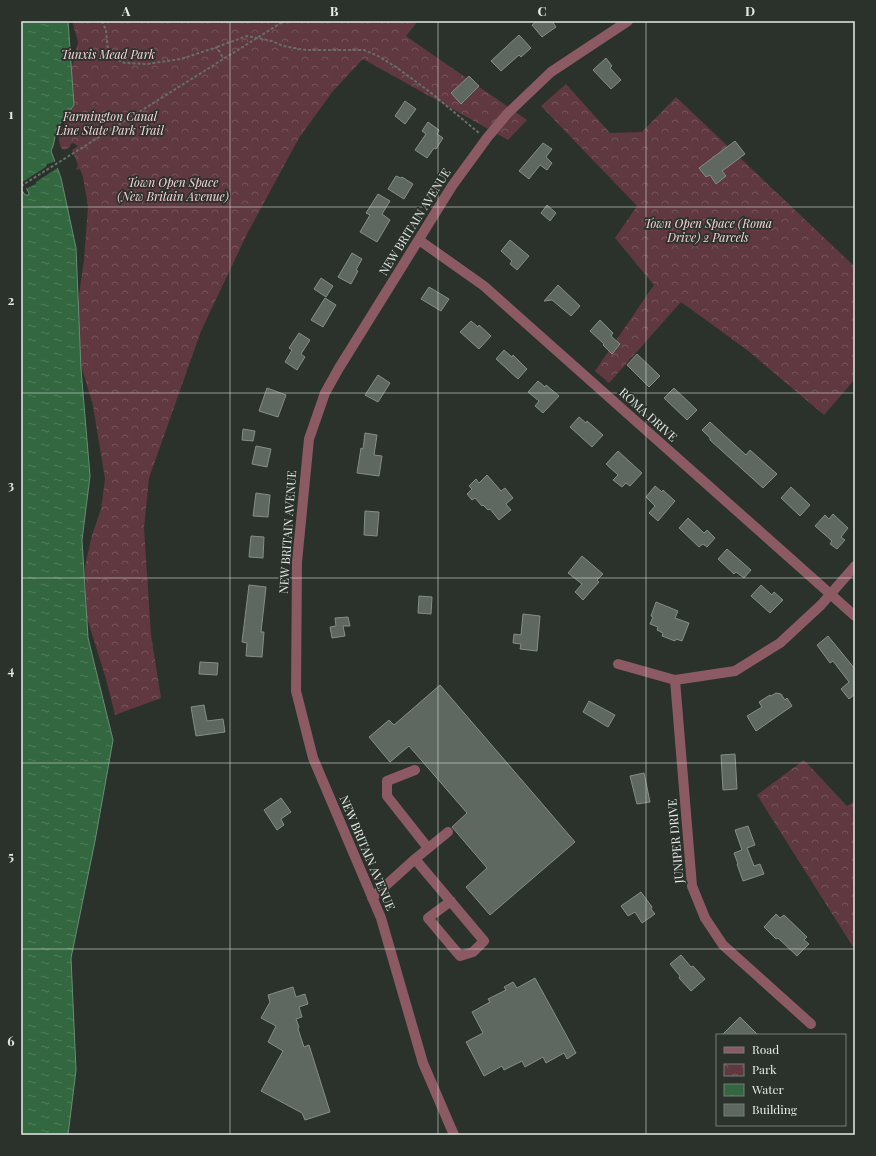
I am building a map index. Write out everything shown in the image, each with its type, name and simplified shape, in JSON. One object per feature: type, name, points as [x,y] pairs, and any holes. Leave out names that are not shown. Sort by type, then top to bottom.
[{"type":"street","name":"NEW BRITAIN AVENUE","points":[[454,1135],[423,1063],[380,918],[313,758],[296,691],[297,562],[309,439],[325,393],[452,186],[487,138],[506,114],[551,72],[628,21]]},
{"type":"street","name":"ROMA DRIVE","points":[[419,240],[484,286],[855,616]]},
{"type":"street","points":[[618,664],[675,680],[734,671],[780,643],[831,594],[855,566]]},
{"type":"street","name":"JUNIPER DRIVE","points":[[675,680],[692,886],[705,918],[724,945],[812,1024]]},
{"type":"street","points":[[415,770],[387,781],[387,796],[428,848]]},
{"type":"street","points":[[372,898],[415,859],[448,832]]},
{"type":"street","points":[[415,859],[451,901],[484,941],[473,952],[460,956],[428,918],[451,901]]},
{"type":"path","points":[[102,21],[106,30],[108,51],[113,58],[125,63],[147,64],[181,59],[248,36],[272,41],[283,46],[306,50],[364,50],[378,56],[430,92],[487,138]]},
{"type":"path","points":[[21,186],[111,131],[284,21]]},
{"type":"path","points":[[217,47],[224,59]]},
{"type":"green space","name":"Town Open Space (New Britain Avenue)","points":[[72,21],[418,21],[406,36],[527,120],[508,140],[363,59],[333,91],[299,138],[247,234],[201,331],[149,478],[144,528],[151,635],[161,698],[115,715],[106,679],[87,618],[85,566],[92,535],[101,509],[105,479],[93,406],[73,338],[84,260],[88,206],[83,177],[80,169],[76,170],[78,165],[72,150],[78,146],[73,143],[69,148],[64,150],[61,148],[59,141],[59,129],[60,127],[65,128],[62,107],[78,42]]},
{"type":"green space","name":"Town Open Space (Roma Drive) 2 Parcels","points":[[566,84],[610,133],[642,132],[676,97],[855,267],[855,379],[824,415],[747,350],[681,302],[609,383],[595,371],[654,285],[615,238],[637,206],[541,106]]},
{"type":"green space","points":[[804,760],[847,806],[855,801],[855,950],[757,795]]},
{"type":"water","points":[[21,21],[68,21],[74,105],[57,128],[51,151],[61,178],[76,248],[81,369],[90,476],[82,540],[88,638],[113,740],[95,841],[71,958],[76,1070],[68,1135],[21,1135],[21,189],[25,195],[29,195],[29,193],[21,179]]},
{"type":"pier","points":[[57,161],[59,167],[36,182],[36,184],[25,189],[21,183],[46,167],[47,164]]},
{"type":"building","points":[[537,21],[552,21],[556,27],[542,37],[532,25]]},
{"type":"building","points":[[519,35],[531,48],[521,57],[519,55],[501,71],[491,61]]},
{"type":"building","points":[[606,58],[612,66],[610,68],[621,80],[611,89],[593,70]]},
{"type":"building","points":[[469,76],[479,86],[461,104],[451,93]]},
{"type":"building","points":[[405,101],[416,109],[405,124],[395,116]]},
{"type":"building","points":[[428,122],[439,130],[437,134],[443,138],[436,149],[434,148],[427,158],[415,150],[426,134],[422,131]]},
{"type":"building","points":[[735,141],[745,154],[722,171],[726,176],[716,184],[710,175],[706,177],[699,168]]},
{"type":"building","points":[[543,143],[552,149],[546,157],[552,163],[547,170],[540,165],[529,179],[519,171]]},
{"type":"building","points":[[396,176],[402,177],[413,184],[404,199],[388,189]]},
{"type":"building","points":[[378,194],[390,201],[382,214],[390,220],[377,242],[360,232],[370,215],[366,213]]},
{"type":"building","points":[[547,205],[556,213],[550,221],[541,213]]},
{"type":"building","points":[[510,240],[529,256],[517,270],[510,264],[512,261],[501,251]]},
{"type":"building","points":[[352,253],[362,259],[351,284],[338,277]]},
{"type":"building","points":[[321,278],[333,286],[326,297],[314,289]]},
{"type":"building","points":[[558,285],[580,306],[571,316],[552,300],[544,301]]},
{"type":"building","points":[[429,287],[449,299],[441,311],[421,299]]},
{"type":"building","points":[[325,298],[336,305],[323,327],[311,320]]},
{"type":"building","points":[[600,320],[613,333],[611,336],[620,344],[612,354],[590,331]]},
{"type":"building","points":[[471,321],[478,327],[479,325],[491,336],[479,349],[460,332]]},
{"type":"building","points":[[299,333],[310,340],[301,354],[305,357],[297,370],[285,362],[292,350],[289,348]]},
{"type":"building","points":[[504,350],[512,357],[513,355],[527,369],[518,379],[496,359]]},
{"type":"building","points":[[637,354],[660,376],[649,387],[627,365]]},
{"type":"building","points":[[378,375],[390,383],[378,402],[365,395]]},
{"type":"building","points":[[538,381],[545,387],[546,385],[559,396],[543,413],[535,406],[539,401],[528,392]]},
{"type":"building","points":[[267,388],[286,395],[278,417],[259,411]]},
{"type":"building","points":[[674,388],[697,410],[687,420],[664,398]]},
{"type":"building","points":[[579,417],[586,423],[587,421],[603,435],[592,447],[570,427]]},
{"type":"building","points":[[710,422],[746,455],[750,450],[777,474],[763,488],[710,440],[710,438],[702,430]]},
{"type":"building","points":[[243,429],[255,431],[253,441],[242,440]]},
{"type":"building","points":[[365,433],[377,435],[374,455],[382,456],[379,476],[357,473]]},
{"type":"building","points":[[256,446],[271,449],[267,467],[252,464]]},
{"type":"building","points":[[618,451],[642,473],[630,486],[626,483],[622,487],[613,480],[618,475],[606,464]]},
{"type":"building","points":[[487,475],[501,491],[505,488],[513,498],[506,504],[511,510],[499,520],[490,509],[488,510],[483,505],[482,506],[475,498],[472,500],[467,494],[472,489],[469,486],[476,479],[479,483]]},
{"type":"building","points":[[655,486],[662,492],[663,490],[675,501],[658,521],[649,513],[655,506],[646,497]]},
{"type":"building","points":[[791,487],[810,505],[800,516],[781,498]]},
{"type":"building","points":[[256,493],[270,495],[268,517],[253,516]]},
{"type":"building","points":[[365,511],[379,512],[377,536],[364,535]]},
{"type":"building","points":[[833,514],[848,528],[841,537],[845,540],[837,549],[830,544],[832,541],[815,526],[825,515],[829,519]]},
{"type":"building","points":[[688,518],[704,533],[707,530],[715,538],[707,547],[703,544],[699,547],[679,528]]},
{"type":"building","points":[[251,536],[264,537],[263,558],[249,557]]},
{"type":"building","points":[[727,549],[751,570],[744,578],[736,572],[734,574],[718,559]]},
{"type":"building","points":[[582,556],[603,574],[597,580],[599,582],[583,600],[575,592],[582,584],[568,573]]},
{"type":"building","points":[[249,585],[266,587],[261,632],[264,632],[262,657],[246,656],[247,643],[242,642]]},
{"type":"building","points":[[761,585],[772,595],[774,592],[783,600],[770,613],[751,596]]},
{"type":"building","points":[[419,596],[432,597],[431,614],[418,613]]},
{"type":"building","points":[[656,602],[678,611],[675,618],[689,623],[682,641],[676,639],[675,641],[662,636],[663,633],[657,630],[658,627],[650,624]]},
{"type":"building","points":[[523,614],[540,616],[537,651],[520,649],[521,644],[513,643],[514,634],[521,635]]},
{"type":"building","points":[[348,617],[350,626],[343,626],[345,636],[332,638],[330,627],[336,626],[335,618]]},
{"type":"building","points":[[828,636],[855,669],[855,694],[849,699],[841,689],[849,682],[833,661],[830,663],[817,645]]},
{"type":"building","points":[[200,662],[218,663],[217,675],[199,674]]},
{"type":"building","points":[[440,685],[575,842],[490,915],[466,887],[487,868],[452,827],[467,813],[409,746],[390,762],[369,737],[389,720],[394,725]]},
{"type":"building","points":[[776,693],[781,694],[785,700],[787,698],[792,706],[756,731],[747,716],[762,707],[759,702]]},
{"type":"building","points":[[589,701],[615,715],[608,727],[583,712]]},
{"type":"building","points":[[204,705],[207,721],[223,719],[225,732],[196,736],[191,707]]},
{"type":"building","points":[[735,754],[737,789],[723,790],[721,755]]},
{"type":"building","points":[[644,773],[650,802],[637,804],[630,776]]},
{"type":"building","points":[[281,798],[291,812],[281,819],[284,825],[277,830],[264,810]]},
{"type":"building","points":[[748,826],[755,845],[747,848],[754,866],[760,864],[764,874],[743,881],[734,853],[742,850],[735,830]]},
{"type":"building","points":[[641,892],[652,907],[651,909],[655,914],[642,923],[635,912],[628,916],[621,906]]},
{"type":"building","points":[[776,914],[780,918],[784,915],[807,937],[804,940],[809,944],[797,956],[764,927]]},
{"type":"building","points":[[681,955],[691,967],[693,966],[705,979],[691,991],[679,978],[680,976],[670,964]]},
{"type":"building","points":[[535,978],[576,1053],[567,1059],[564,1053],[546,1063],[543,1057],[525,1067],[522,1061],[504,1070],[502,1066],[484,1076],[466,1042],[483,1033],[472,1012],[490,1002],[488,999],[506,990],[504,987],[513,982],[517,988]]},
{"type":"building","points":[[293,987],[296,997],[305,994],[308,1004],[299,1007],[302,1017],[296,1019],[299,1027],[298,1029],[304,1047],[309,1045],[330,1112],[305,1120],[302,1113],[261,1091],[283,1051],[268,1042],[276,1026],[261,1018],[270,1002],[268,995]]},
{"type":"building","points":[[740,1017],[757,1034],[723,1034]]},
{"type":"park label","name":"Tunxis Mead Park","points":[[108,55]]},
{"type":"park label","name":"Farmington Canal Line State Park Trail","points":[[110,124]]}]
